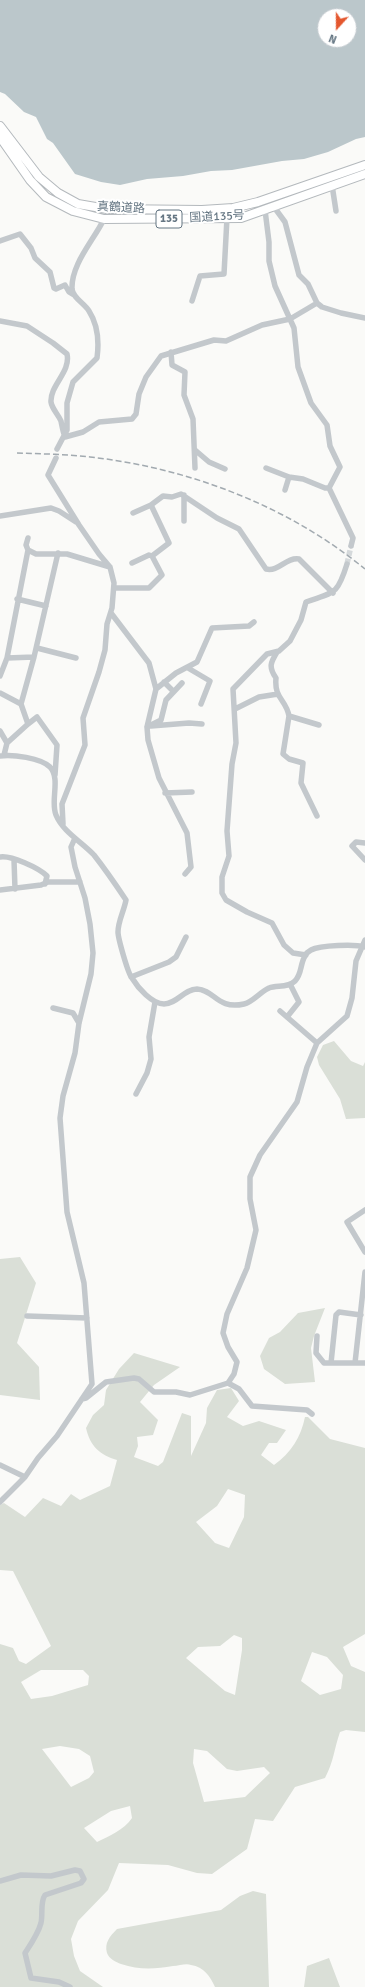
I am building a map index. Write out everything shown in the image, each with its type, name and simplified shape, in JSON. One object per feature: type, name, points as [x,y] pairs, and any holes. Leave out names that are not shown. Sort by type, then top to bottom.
[{"type":"highway","name":"真鶴道路","points":[[0,126],[47,185],[63,197],[85,206],[116,209],[208,210],[234,208],[258,202],[365,165]]},
{"type":"highway","name":"国道135号","points":[[0,137],[30,180],[46,197],[72,211],[104,219],[240,218],[365,174]]},
{"type":"street","points":[[332,185],[336,211]]},
{"type":"street","points":[[274,207],[285,222],[299,275],[308,284],[317,303],[322,307],[340,312],[356,314],[365,318]]},
{"type":"street","points":[[265,210],[269,242],[269,262],[275,286],[294,328],[298,367],[311,403],[327,425],[330,446],[339,462],[340,467],[329,488]]},
{"type":"street","points":[[192,300],[200,276],[224,274],[227,218]]},
{"type":"street","points":[[74,295],[72,289],[77,267],[104,219]]},
{"type":"street","points":[[0,241],[20,234],[31,248],[35,258],[50,272],[55,289],[65,285],[69,292],[86,307],[92,316],[98,336],[99,349],[97,358],[75,378],[71,386],[67,403],[67,430],[65,437],[57,449]]},
{"type":"street","points":[[65,437],[83,432],[99,422],[132,419],[136,414],[139,394],[146,377],[161,356],[214,340],[226,341],[262,325],[290,319],[317,303]]},
{"type":"street","points":[[0,321],[27,326],[67,354],[67,361],[64,370],[51,400],[60,420],[65,437]]},
{"type":"street","points":[[171,352],[172,365],[185,372],[184,395],[193,419],[195,468]]},
{"type":"street","points":[[195,450],[208,462],[225,469]]},
{"type":"street","points":[[56,458],[48,475],[79,525],[110,567],[114,588],[107,624],[105,650],[83,718],[85,745],[62,804],[63,824]]},
{"type":"street","points":[[266,468],[289,477],[303,479],[325,488],[329,488]]},
{"type":"street","points":[[285,490],[289,477]]},
{"type":"street","points":[[329,488],[353,538],[351,546]]},
{"type":"street","points":[[133,513],[151,505],[163,496],[172,497],[181,494],[216,518],[239,529],[266,569],[273,570],[291,559],[299,559],[333,593]]},
{"type":"street","points":[[184,496],[184,521]]},
{"type":"street","points":[[132,563],[149,555],[152,556],[169,543],[151,505]]},
{"type":"street","points":[[0,516],[51,508],[59,511],[79,525]]},
{"type":"street","points":[[0,676],[7,658],[17,600],[28,550],[26,546],[28,538]]},
{"type":"street","points":[[28,550],[36,554],[58,553],[110,567]]},
{"type":"street","points":[[28,724],[21,704],[37,648],[58,553]]},
{"type":"street","points":[[114,588],[149,588],[162,574],[152,556]]},
{"type":"street","points":[[317,816],[301,783],[303,763],[288,758],[283,754],[289,716],[288,710],[275,690],[276,678],[271,672],[270,665],[277,652],[290,642],[294,636],[301,620],[306,602],[333,593],[340,584],[347,564]]},
{"type":"street","points":[[17,600],[46,606]]},
{"type":"street","points":[[110,613],[149,663],[156,689],[147,726],[159,778],[165,793],[187,833],[191,867],[185,874]]},
{"type":"street","points":[[156,689],[176,673],[188,668],[200,658],[210,629],[249,626],[254,622]]},
{"type":"street","points":[[37,648],[76,658]]},
{"type":"street","points":[[277,652],[267,654],[235,686],[233,695],[236,743],[232,764],[227,831],[229,856],[222,877],[222,893],[226,900],[247,912],[272,923],[284,945],[293,952],[306,955]]},
{"type":"street","points":[[7,658],[34,657]]},
{"type":"street","points":[[188,668],[210,681],[201,704]]},
{"type":"street","points":[[164,682],[173,692]]},
{"type":"street","points":[[147,726],[161,720],[166,700],[182,683]]},
{"type":"street","points":[[0,693],[21,704]]},
{"type":"street","points":[[235,708],[259,697],[278,694]]},
{"type":"street","points":[[289,716],[319,726]]},
{"type":"street","points":[[55,777],[51,768],[42,762],[18,756],[2,756],[7,743],[37,717],[56,745],[55,777],[54,803],[56,815],[75,838],[93,855],[126,900],[118,932],[131,977],[155,1002],[165,1004],[174,1001],[187,992],[197,989],[207,992],[220,1002],[232,1006],[246,1004],[260,992],[270,987],[290,984],[299,975],[306,955],[312,949],[325,947],[363,947]]},
{"type":"street","points":[[147,726],[175,726],[189,723],[202,724]]},
{"type":"street","points":[[0,731],[7,743]]},
{"type":"street","points":[[165,793],[192,792]]},
{"type":"street","points":[[0,1502],[25,1477],[38,1458],[57,1436],[92,1384],[84,1283],[67,1212],[60,1118],[63,1096],[75,1052],[79,1023],[91,974],[92,953],[90,924],[80,882],[75,868],[72,847],[75,838]]},
{"type":"street","points":[[365,843],[356,842],[352,846],[365,860]]},
{"type":"street","points":[[0,858],[14,860],[42,870],[47,876],[45,884]]},
{"type":"street","points":[[14,860],[15,888]]},
{"type":"street","points":[[0,890],[45,884],[80,882]]},
{"type":"street","points":[[131,977],[168,962],[176,956],[186,937]]},
{"type":"street","points":[[82,1399],[86,1398],[106,1382],[128,1378],[139,1379],[154,1392],[176,1392],[185,1395],[201,1392],[228,1383],[237,1365],[224,1338],[224,1324],[243,1280],[256,1230],[250,1199],[250,1177],[260,1155],[297,1102],[307,1067],[317,1043],[347,1016],[352,998],[356,961],[365,940]]},
{"type":"street","points":[[287,1017],[299,1002],[290,984]]},
{"type":"street","points":[[136,1094],[147,1073],[151,1059],[148,1037],[155,1002]]},
{"type":"street","points":[[53,1008],[73,1013],[78,1024],[79,1023]]},
{"type":"street","points":[[280,1011],[317,1043]]},
{"type":"street","points":[[365,1210],[346,1222],[365,1252]]},
{"type":"street","points":[[355,1363],[365,1272]]},
{"type":"street","points":[[331,1363],[336,1314],[339,1312],[361,1315]]},
{"type":"street","points":[[27,1316],[87,1318]]},
{"type":"street","points":[[317,1336],[316,1353],[324,1363],[365,1363]]},
{"type":"street","points":[[228,1383],[239,1389],[252,1406],[306,1410],[312,1414]]},
{"type":"street","points":[[0,1465],[25,1477]]},
{"type":"street","points":[[0,1881],[21,1875],[51,1876],[75,1870],[80,1871],[84,1879],[81,1883],[45,1895],[42,1898],[43,1913],[41,1924],[25,1953],[31,1978],[59,1982],[70,1987]]},
{"type":"shaded area","points":[[0,0],[365,0],[365,137],[356,139],[328,152],[304,159],[282,161],[232,170],[211,171],[183,176],[147,179],[120,185],[101,182],[75,174],[53,143],[47,139],[36,117],[24,112],[5,94],[0,92]]},
{"type":"shaded area","points":[[334,1041],[351,1061],[363,1066],[365,1062],[365,1118],[346,1119],[340,1099],[319,1065],[317,1057],[323,1045]]},
{"type":"shaded area","points":[[20,1257],[36,1283],[17,1343],[39,1367],[40,1400],[0,1395],[0,1259]]},
{"type":"shaded area","points":[[325,1308],[311,1348],[315,1382],[285,1384],[264,1369],[260,1356],[269,1338],[280,1332],[298,1313]]},
{"type":"shaded area","points":[[134,1353],[180,1367],[154,1385],[140,1402],[158,1420],[153,1435],[137,1437],[138,1446],[134,1457],[158,1466],[163,1462],[182,1413],[191,1416],[191,1456],[206,1423],[207,1408],[217,1390],[231,1388],[239,1401],[227,1417],[243,1426],[259,1421],[286,1430],[277,1443],[269,1443],[261,1455],[274,1465],[290,1450],[298,1438],[305,1417],[308,1417],[330,1439],[365,1448],[365,1634],[343,1647],[351,1666],[365,1672],[365,1732],[346,1730],[340,1732],[325,1778],[295,1787],[273,1821],[255,1819],[247,1849],[212,1874],[197,1873],[168,1865],[119,1863],[108,1890],[78,1921],[71,1939],[74,1956],[80,1971],[103,1987],[0,1987],[0,1644],[13,1648],[19,1661],[26,1664],[51,1646],[13,1571],[0,1570],[0,1505],[4,1503],[25,1517],[43,1498],[61,1506],[71,1494],[80,1500],[110,1486],[117,1460],[101,1452],[93,1445],[86,1428],[93,1415],[104,1405],[106,1390],[119,1369]],"holes":[[[228,1489],[245,1495],[244,1517],[229,1548],[215,1543],[196,1522],[217,1506]],[[234,1635],[242,1638],[242,1650],[235,1695],[225,1691],[186,1658],[198,1647],[220,1646]],[[312,1652],[327,1657],[343,1675],[341,1689],[320,1695],[301,1681]],[[41,1670],[83,1670],[89,1676],[88,1685],[52,1696],[31,1699],[21,1682]],[[60,1746],[79,1749],[90,1756],[94,1772],[89,1778],[71,1787],[42,1749]],[[194,1749],[207,1751],[227,1769],[237,1771],[264,1767],[270,1773],[245,1797],[204,1802],[193,1763]],[[130,1806],[132,1818],[129,1822],[116,1832],[97,1842],[84,1828],[111,1811]]]},
{"type":"shaded area","points":[[253,1891],[266,1894],[269,1987],[215,1987],[206,1973],[196,1966],[187,1964],[153,1968],[134,1967],[115,1961],[109,1957],[107,1953],[107,1943],[117,1929],[221,1910],[240,1896]]},
{"type":"shaded area","points":[[329,1958],[340,1987],[304,1987],[307,1966]]},
{"type":"tunnel","points":[[347,564],[351,546]]},
{"type":"railway","points":[[17,453],[81,456],[127,462],[164,470],[200,481],[236,494],[303,526],[365,569]]}]
